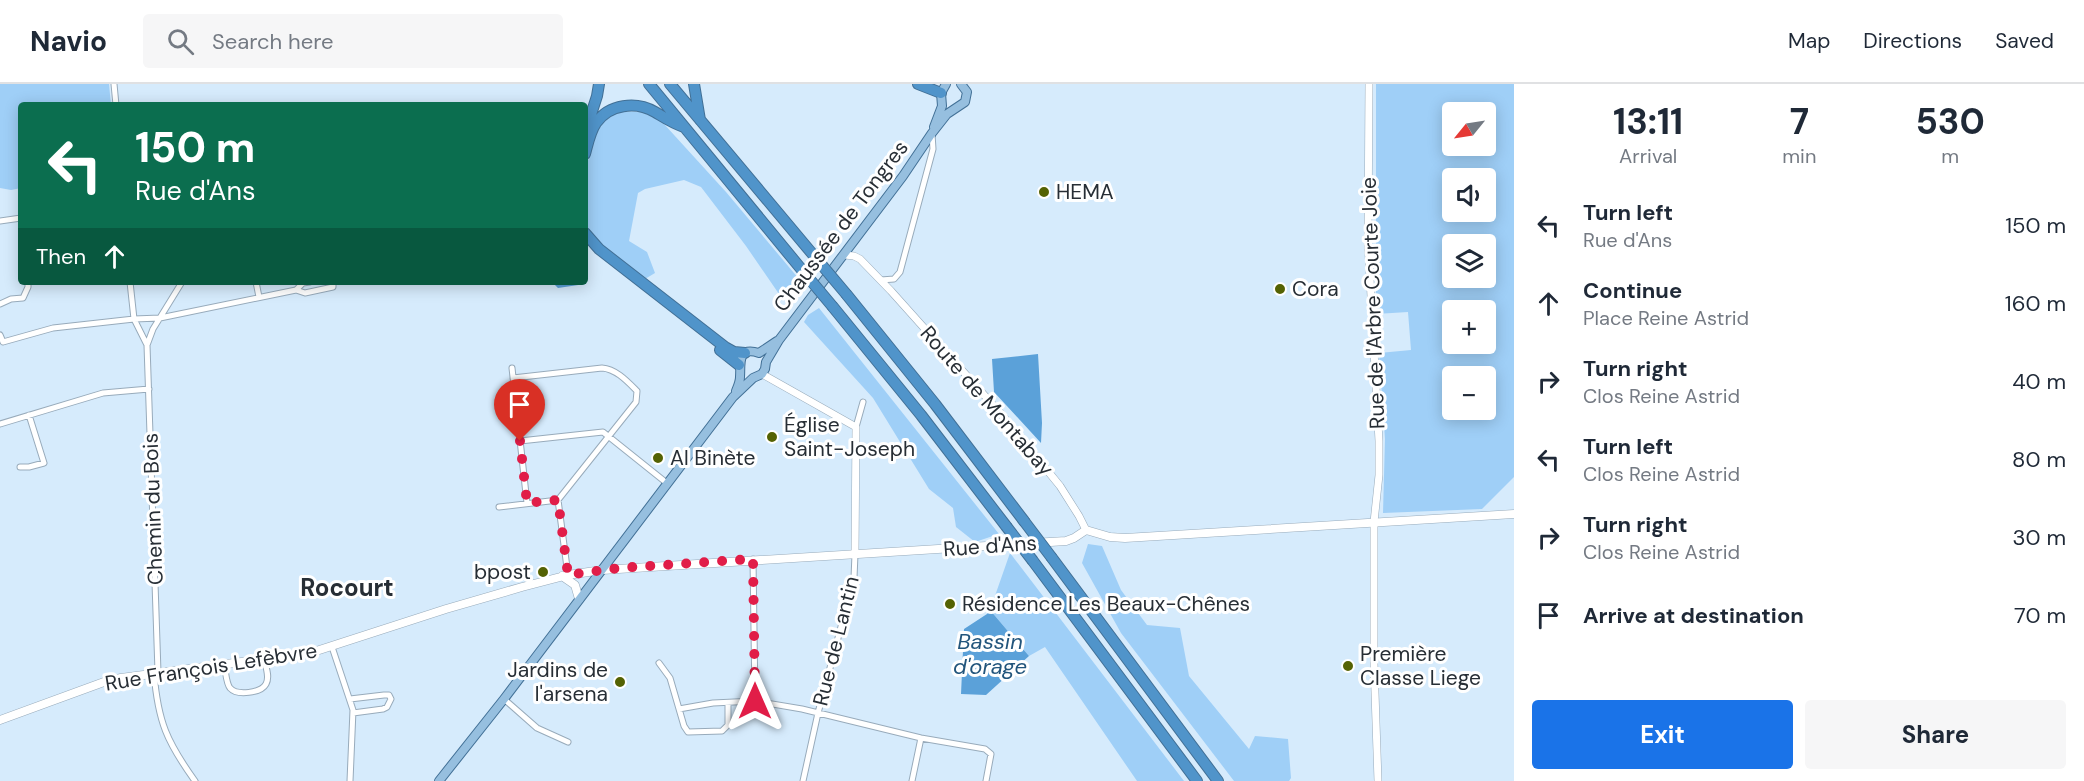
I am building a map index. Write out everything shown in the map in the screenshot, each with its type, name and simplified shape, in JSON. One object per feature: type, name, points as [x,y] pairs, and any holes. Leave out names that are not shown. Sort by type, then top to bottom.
[{"type":"highway","points":[[588,124],[599,84]]},
{"type":"highway","points":[[649,84],[834,307],[1033,561],[1197,781]]},
{"type":"highway","points":[[670,84],[935,404],[1218,781]]},
{"type":"highway","points":[[694,84],[700,120]]},
{"type":"highway","points":[[918,84],[943,93]]},
{"type":"highway","points":[[588,144],[598,120],[616,108],[626,105],[654,111],[670,122],[684,127]]},
{"type":"highway","points":[[588,236],[599,249],[725,347],[734,352],[745,353]]},
{"type":"highway","points":[[588,247],[740,367]]},
{"type":"main road","name":"Chaussée de Tongres","points":[[439,781],[733,397],[765,369],[766,362],[779,340],[903,176],[932,133],[947,114],[965,102],[967,97],[964,85]]},
{"type":"main road","points":[[943,93],[947,107],[955,108]]},
{"type":"main road","name":"Chaussée de Tongres","points":[[932,133],[941,111],[943,93]]},
{"type":"main road","name":"Chaussée de Tongres","points":[[759,353],[779,340]]},
{"type":"main road","points":[[745,353],[753,351],[759,353],[766,362]]},
{"type":"main road","name":"Chaussée de Tongres","points":[[733,397],[740,379],[741,358],[745,353]]},
{"type":"main road","points":[[740,367],[744,375],[757,376]]},
{"type":"main road","points":[[1086,530],[1118,538],[1514,514]]},
{"type":"main road","name":"Rue d'Ans","points":[[602,570],[1066,541],[1086,530]]},
{"type":"main road","points":[[616,551],[618,564],[622,568]]},
{"type":"main road","name":"Rue François Lefèbvre","points":[[0,720],[104,682],[310,653],[446,609],[565,576],[602,570]]},
{"type":"main road","points":[[565,576],[576,585],[579,599]]},
{"type":"street","points":[[114,84],[116,102]]},
{"type":"street","name":"Rue de l'Arbre Courte Joie","points":[[1369,84],[1368,242],[1379,441],[1379,475],[1374,522],[1374,663],[1378,781]]},
{"type":"street","points":[[879,280],[894,279],[900,272],[933,150],[932,133]]},
{"type":"street","points":[[0,221],[18,218]]},
{"type":"street","name":"Route de Montabay","points":[[844,255],[860,259],[982,392],[1067,495],[1086,530]]},
{"type":"street","points":[[0,304],[11,299],[23,298],[28,285]]},
{"type":"street","name":"Chemin du Bois","points":[[130,285],[134,318],[147,345],[159,714],[174,750],[195,781]]},
{"type":"street","name":"Chemin du Bois","points":[[147,345],[153,329],[180,285]]},
{"type":"street","points":[[257,285],[259,297]]},
{"type":"street","points":[[296,290],[301,285]]},
{"type":"street","points":[[0,335],[3,342],[53,328],[134,318],[160,318],[296,290],[305,293],[333,287],[333,285]]},
{"type":"street","points":[[512,368],[527,503]]},
{"type":"street","points":[[513,378],[602,368],[610,369],[629,382],[636,391],[636,402],[558,500],[565,576]]},
{"type":"street","points":[[757,376],[856,427],[863,402]]},
{"type":"street","points":[[0,424],[103,393],[149,389]]},
{"type":"street","points":[[20,466],[29,467],[44,463],[29,415]]},
{"type":"street","name":"Rue de Lantin","points":[[803,781],[818,713],[854,578],[856,427]]},
{"type":"street","points":[[520,441],[603,432],[668,484]]},
{"type":"street","points":[[499,507],[558,500]]},
{"type":"street","points":[[753,559],[755,701]]},
{"type":"street","points":[[332,647],[353,713],[350,781]]},
{"type":"street","points":[[224,665],[228,685],[232,691],[238,693],[259,690],[265,686],[267,680],[264,660]]},
{"type":"street","points":[[659,663],[670,678],[684,726],[688,732],[722,731],[728,725],[728,703]]},
{"type":"street","points":[[350,699],[384,695],[389,695],[391,699],[387,707],[383,709],[353,713]]},
{"type":"street","points":[[504,699],[537,728],[568,742]]},
{"type":"street","points":[[679,709],[713,703],[755,701],[818,713],[921,738],[985,749],[991,754],[986,781]]},
{"type":"street","points":[[912,781],[921,738]]},
{"type":"shaded area","points":[[0,84],[109,84],[111,102],[18,102],[18,189],[0,188]]},
{"type":"shaded area","points":[[1376,84],[1514,84],[1514,477],[1482,509],[1383,513],[1385,439],[1379,353],[1411,350],[1408,312],[1376,314]]},
{"type":"shaded area","points":[[619,111],[654,113],[726,192],[804,285],[800,295],[779,294],[701,187],[684,180],[645,189],[638,193],[629,241],[647,252],[655,273],[645,279],[599,244],[588,231],[588,160],[599,125]]},
{"type":"shaded area","points":[[819,308],[999,534],[975,542],[956,527],[953,508],[929,489],[873,398],[804,322],[808,315]]},
{"type":"shaded area","points":[[1088,544],[1102,546],[1121,590],[1147,625],[1180,628],[1189,676],[1249,749],[1255,736],[1288,739],[1291,778],[1289,781],[1234,781],[1121,633],[1082,563]]},
{"type":"shaded area","points":[[1010,553],[1184,781],[1137,781],[1045,647],[1029,656],[990,610]]},
{"type":"water","points":[[555,285],[578,285],[558,288]]},
{"type":"water","points":[[1038,354],[1041,443],[994,392],[992,359]]},
{"type":"water","name":"Bassin d'orage","points":[[990,610],[1029,656],[986,695],[961,694],[964,629]]},
{"type":"place","name":"HEMA","points":[[1044,192]]},
{"type":"place","name":"Cora","points":[[1280,289]]},
{"type":"place","name":"Église Saint-Joseph","points":[[772,437]]},
{"type":"place","name":"Al Binète","points":[[658,458]]},
{"type":"place","name":"bpost","points":[[543,572]]},
{"type":"place","name":"Résidence Les Beaux-Chênes","points":[[950,604]]},
{"type":"place","name":"Première Classe Liege","points":[[1348,666]]},
{"type":"place","name":"Jardins de l'arsena","points":[[620,682]]},
{"type":"district","name":"Rocourt","points":[[347,587]]},
{"type":"route","points":[[520,441],[527,503],[558,500],[568,575],[619,568],[753,559],[755,701]]}]
